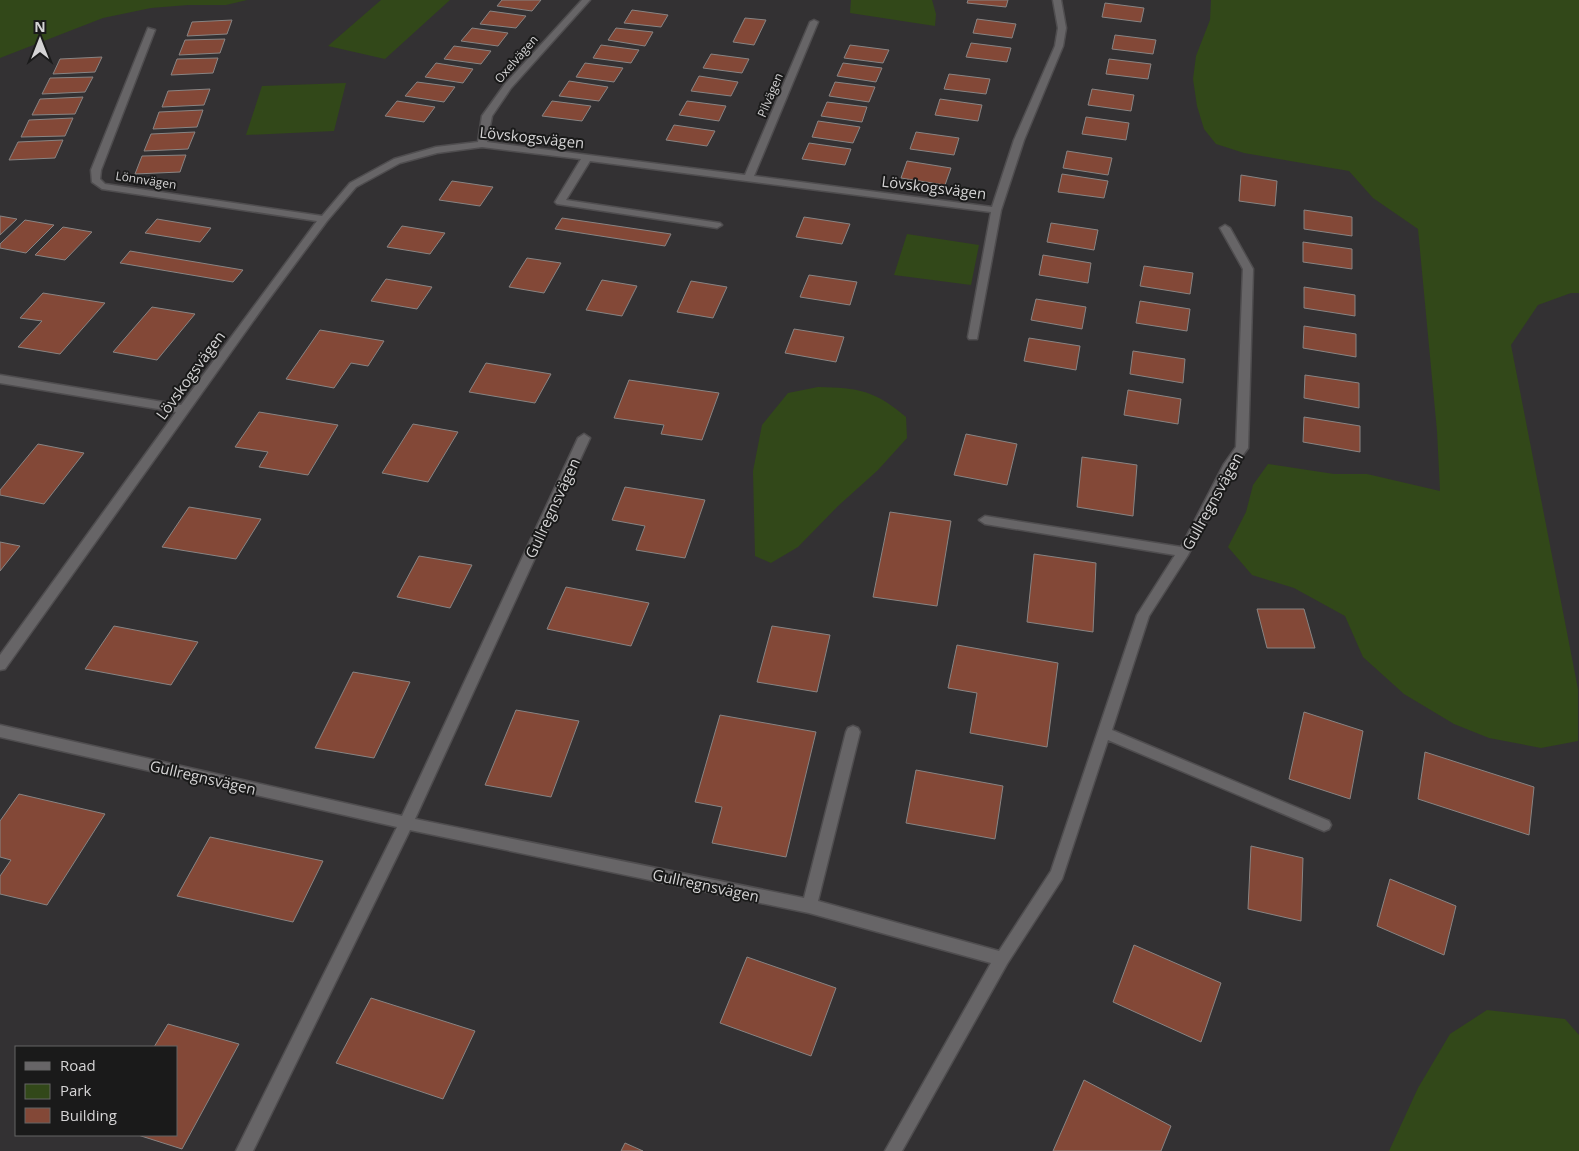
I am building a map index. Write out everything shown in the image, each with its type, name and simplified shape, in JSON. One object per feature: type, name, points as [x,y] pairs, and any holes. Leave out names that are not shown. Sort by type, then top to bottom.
[{"type":"street","name":"Oxelvägen","points":[[482,144],[487,116],[508,86],[586,0]]},
{"type":"street","name":"Lövskogsvägen","points":[[0,665],[183,409],[324,218],[353,185],[397,161],[436,150],[482,144],[996,210],[1019,140],[1059,46],[1062,28],[1057,0]]},
{"type":"street","name":"Pilvägen","points":[[748,178],[814,22]]},
{"type":"street","name":"Lönnvägen","points":[[151,30],[96,170],[96,180],[102,186],[324,218]]},
{"type":"street","points":[[587,157],[560,202],[717,225]]},
{"type":"street","points":[[973,337],[996,210]]},
{"type":"street","name":"Gullregnsvägen","points":[[898,1150],[1002,959],[1057,874],[1143,615],[1184,552],[1230,464],[1242,448],[1248,269],[1225,228]]},
{"type":"street","points":[[0,379],[183,409]]},
{"type":"street","name":"Gullregnsvägen","points":[[244,1151],[406,823],[584,438]]},
{"type":"street","points":[[985,520],[1184,552]]},
{"type":"street","name":"Gullregnsvägen","points":[[0,731],[406,823],[809,906],[1002,959]]},
{"type":"street","points":[[809,906],[852,732]]},
{"type":"street","points":[[1103,732],[1324,825]]},
{"type":"green space","points":[[0,0],[247,0],[226,5],[188,5],[151,8],[103,18],[0,58]]},
{"type":"green space","points":[[381,0],[450,0],[385,59],[328,46]]},
{"type":"green space","points":[[851,0],[932,0],[936,14],[935,26],[850,13]]},
{"type":"green space","points":[[1211,0],[1579,0],[1579,293],[1571,293],[1538,305],[1511,345],[1578,689],[1578,741],[1541,748],[1489,738],[1454,724],[1404,694],[1363,657],[1345,616],[1294,588],[1252,575],[1228,547],[1246,512],[1253,485],[1268,464],[1334,474],[1367,474],[1440,491],[1437,431],[1418,229],[1373,198],[1349,171],[1244,153],[1216,144],[1204,129],[1197,106],[1193,79],[1196,56],[1210,20]]},
{"type":"green space","points":[[346,83],[334,131],[246,135],[262,86]]},
{"type":"green space","points":[[907,234],[979,245],[971,285],[894,275]]},
{"type":"green space","points":[[818,387],[845,388],[865,392],[885,401],[906,417],[907,438],[878,470],[838,506],[798,547],[771,563],[755,556],[753,471],[762,425],[788,393]]},
{"type":"green space","points":[[1487,1010],[1565,1019],[1579,1035],[1579,1151],[1389,1151],[1418,1088],[1450,1034]]},
{"type":"building","points":[[502,0],[541,0],[532,11],[497,6]]},
{"type":"building","points":[[968,0],[1008,0],[1006,7],[967,3]]},
{"type":"building","points":[[1105,3],[1144,8],[1141,22],[1102,17]]},
{"type":"building","points":[[632,10],[668,15],[661,27],[624,23]]},
{"type":"building","points":[[490,11],[526,16],[516,28],[480,24]]},
{"type":"building","points":[[745,18],[766,20],[754,45],[733,42]]},
{"type":"building","points":[[977,19],[1016,24],[1012,38],[973,33]]},
{"type":"building","points":[[232,20],[227,34],[187,36],[192,22]]},
{"type":"building","points":[[472,28],[508,33],[498,46],[461,41]]},
{"type":"building","points":[[616,28],[653,32],[645,46],[608,40]]},
{"type":"building","points":[[1115,35],[1156,40],[1153,54],[1112,49]]},
{"type":"building","points":[[225,39],[220,53],[179,55],[185,40]]},
{"type":"building","points":[[971,43],[1011,48],[1007,62],[966,57]]},
{"type":"building","points":[[601,45],[639,50],[631,63],[593,58]]},
{"type":"building","points":[[850,45],[889,50],[883,63],[844,58]]},
{"type":"building","points":[[454,46],[491,51],[481,64],[444,59]]},
{"type":"building","points":[[711,54],[749,59],[742,73],[703,68]]},
{"type":"building","points":[[102,57],[95,72],[53,74],[60,59]]},
{"type":"building","points":[[218,58],[213,73],[171,75],[177,59]]},
{"type":"building","points":[[1109,59],[1151,64],[1148,79],[1106,74]]},
{"type":"building","points":[[436,63],[473,69],[463,83],[425,77]]},
{"type":"building","points":[[585,63],[623,68],[614,82],[576,77]]},
{"type":"building","points":[[843,63],[882,68],[876,82],[837,76]]},
{"type":"building","points":[[949,74],[990,79],[986,94],[944,89]]},
{"type":"building","points":[[699,76],[738,82],[731,96],[691,91]]},
{"type":"building","points":[[93,77],[85,92],[42,94],[50,78]]},
{"type":"building","points":[[569,81],[608,87],[599,101],[559,96]]},
{"type":"building","points":[[417,82],[455,87],[444,102],[405,96]]},
{"type":"building","points":[[835,82],[875,87],[869,102],[829,96]]},
{"type":"building","points":[[210,89],[204,105],[162,107],[168,91]]},
{"type":"building","points":[[1092,89],[1134,95],[1131,111],[1088,105]]},
{"type":"building","points":[[83,97],[75,114],[32,115],[40,99]]},
{"type":"building","points":[[940,99],[982,105],[978,121],[935,115]]},
{"type":"building","points":[[397,101],[435,107],[424,122],[385,116]]},
{"type":"building","points":[[552,101],[591,106],[582,121],[542,116]]},
{"type":"building","points":[[687,101],[726,106],[719,121],[679,115]]},
{"type":"building","points":[[827,102],[867,107],[862,122],[821,116]]},
{"type":"building","points":[[203,110],[197,127],[153,129],[159,112]]},
{"type":"building","points":[[1086,117],[1129,123],[1126,140],[1082,134]]},
{"type":"building","points":[[73,118],[65,136],[21,137],[29,120]]},
{"type":"building","points":[[818,121],[860,127],[853,143],[812,137]]},
{"type":"building","points":[[674,125],[715,131],[707,146],[666,140]]},
{"type":"building","points":[[195,132],[188,149],[144,151],[151,134]]},
{"type":"building","points":[[916,132],[959,138],[954,155],[910,149]]},
{"type":"building","points":[[63,140],[55,158],[9,160],[18,142]]},
{"type":"building","points":[[809,143],[851,149],[845,165],[802,159]]},
{"type":"building","points":[[1067,151],[1112,158],[1108,175],[1063,168]]},
{"type":"building","points":[[186,155],[180,172],[135,174],[142,156]]},
{"type":"building","points":[[907,161],[951,168],[945,185],[901,178]]},
{"type":"building","points":[[1062,174],[1108,181],[1104,198],[1058,192]]},
{"type":"building","points":[[1241,175],[1277,181],[1275,206],[1239,201]]},
{"type":"building","points":[[452,181],[493,187],[480,206],[439,200]]},
{"type":"building","points":[[1304,210],[1352,217],[1352,236],[1304,229]]},
{"type":"building","points":[[0,216],[17,219],[0,235]]},
{"type":"building","points":[[804,217],[850,224],[842,244],[796,237]]},
{"type":"building","points":[[562,218],[671,234],[665,246],[555,229]]},
{"type":"building","points":[[157,219],[211,228],[200,242],[145,233]]},
{"type":"building","points":[[25,220],[54,225],[26,253],[0,248],[0,244]]},
{"type":"building","points":[[1051,223],[1098,230],[1094,250],[1047,242]]},
{"type":"building","points":[[402,226],[445,233],[430,254],[387,247]]},
{"type":"building","points":[[63,227],[92,232],[65,260],[35,255]]},
{"type":"building","points":[[1303,242],[1352,249],[1352,269],[1303,262]]},
{"type":"building","points":[[130,251],[243,270],[233,282],[120,263]]},
{"type":"building","points":[[1043,255],[1091,263],[1088,283],[1039,275]]},
{"type":"building","points":[[527,258],[561,263],[544,293],[509,287]]},
{"type":"building","points":[[1144,266],[1193,273],[1190,294],[1140,286]]},
{"type":"building","points":[[809,275],[857,282],[850,305],[800,297]]},
{"type":"building","points":[[386,279],[432,287],[417,309],[371,301]]},
{"type":"building","points":[[602,280],[637,286],[622,316],[586,310]]},
{"type":"building","points":[[691,281],[727,287],[713,318],[677,312]]},
{"type":"building","points":[[1304,287],[1355,295],[1355,316],[1304,308]]},
{"type":"building","points":[[43,293],[105,303],[60,354],[18,347],[42,321],[20,318]]},
{"type":"building","points":[[1036,299],[1086,307],[1082,329],[1031,320]]},
{"type":"building","points":[[1140,301],[1190,309],[1187,331],[1136,323]]},
{"type":"building","points":[[152,307],[195,314],[157,360],[113,352]]},
{"type":"building","points":[[1304,326],[1356,334],[1356,357],[1303,348]]},
{"type":"building","points":[[794,329],[844,337],[836,362],[785,353]]},
{"type":"building","points":[[320,330],[384,341],[368,366],[351,363],[334,388],[286,379]]},
{"type":"building","points":[[1029,338],[1080,346],[1076,370],[1024,361]]},
{"type":"building","points":[[1133,351],[1185,359],[1183,383],[1130,374]]},
{"type":"building","points":[[486,363],[551,374],[535,403],[469,392]]},
{"type":"building","points":[[1305,375],[1359,383],[1359,408],[1304,398]]},
{"type":"building","points":[[629,380],[719,393],[702,440],[661,434],[664,425],[614,418]]},
{"type":"building","points":[[1128,390],[1181,399],[1178,424],[1124,415]]},
{"type":"building","points":[[259,412],[338,425],[308,475],[259,467],[268,452],[235,447]]},
{"type":"building","points":[[1304,417],[1360,426],[1360,452],[1303,442]]},
{"type":"building","points":[[413,424],[458,432],[428,482],[382,473]]},
{"type":"building","points":[[966,434],[1017,444],[1007,485],[954,475]]},
{"type":"building","points":[[38,444],[84,453],[44,504],[0,495],[0,490]]},
{"type":"building","points":[[1082,457],[1137,465],[1133,516],[1077,507]]},
{"type":"building","points":[[625,487],[705,500],[685,558],[636,550],[645,526],[612,520]]},
{"type":"building","points":[[189,507],[261,519],[236,559],[162,547]]},
{"type":"building","points":[[890,512],[951,521],[937,606],[873,597]]},
{"type":"building","points":[[0,542],[20,546],[0,571]]},
{"type":"building","points":[[1034,554],[1096,563],[1093,632],[1027,622]]},
{"type":"building","points":[[419,556],[472,565],[450,608],[397,597]]},
{"type":"building","points":[[566,587],[649,603],[631,646],[547,629]]},
{"type":"building","points":[[1257,609],[1304,609],[1315,648],[1267,648]]},
{"type":"building","points":[[114,626],[198,642],[171,685],[85,669]]},
{"type":"building","points":[[772,626],[830,635],[817,692],[757,682]]},
{"type":"building","points":[[957,645],[1058,663],[1047,747],[970,733],[977,693],[948,688]]},
{"type":"building","points":[[353,672],[410,682],[374,758],[315,748]]},
{"type":"building","points":[[516,710],[579,721],[551,797],[485,785]]},
{"type":"building","points":[[1304,712],[1363,731],[1350,799],[1289,779]]},
{"type":"building","points":[[720,715],[816,732],[786,857],[712,843],[722,807],[695,802]]},
{"type":"building","points":[[1425,752],[1534,787],[1529,835],[1418,799]]},
{"type":"building","points":[[916,770],[1003,786],[995,839],[906,823]]},
{"type":"building","points":[[19,794],[105,814],[47,905],[0,894],[0,876],[11,860],[0,857],[0,821]]},
{"type":"building","points":[[210,837],[323,861],[293,922],[177,896]]},
{"type":"building","points":[[1251,846],[1303,858],[1301,921],[1248,909]]},
{"type":"building","points":[[1390,879],[1456,906],[1444,955],[1377,926]]},
{"type":"building","points":[[1134,945],[1221,983],[1201,1042],[1113,1002]]},
{"type":"building","points":[[747,957],[836,988],[811,1056],[720,1023]]},
{"type":"building","points":[[371,998],[475,1031],[443,1099],[336,1063]]},
{"type":"building","points":[[168,1024],[239,1044],[182,1149],[141,1136],[178,1136],[178,1046],[155,1046]]},
{"type":"building","points":[[1084,1080],[1171,1126],[1161,1151],[1053,1151]]},
{"type":"building","points":[[625,1143],[643,1151],[621,1151]]}]
